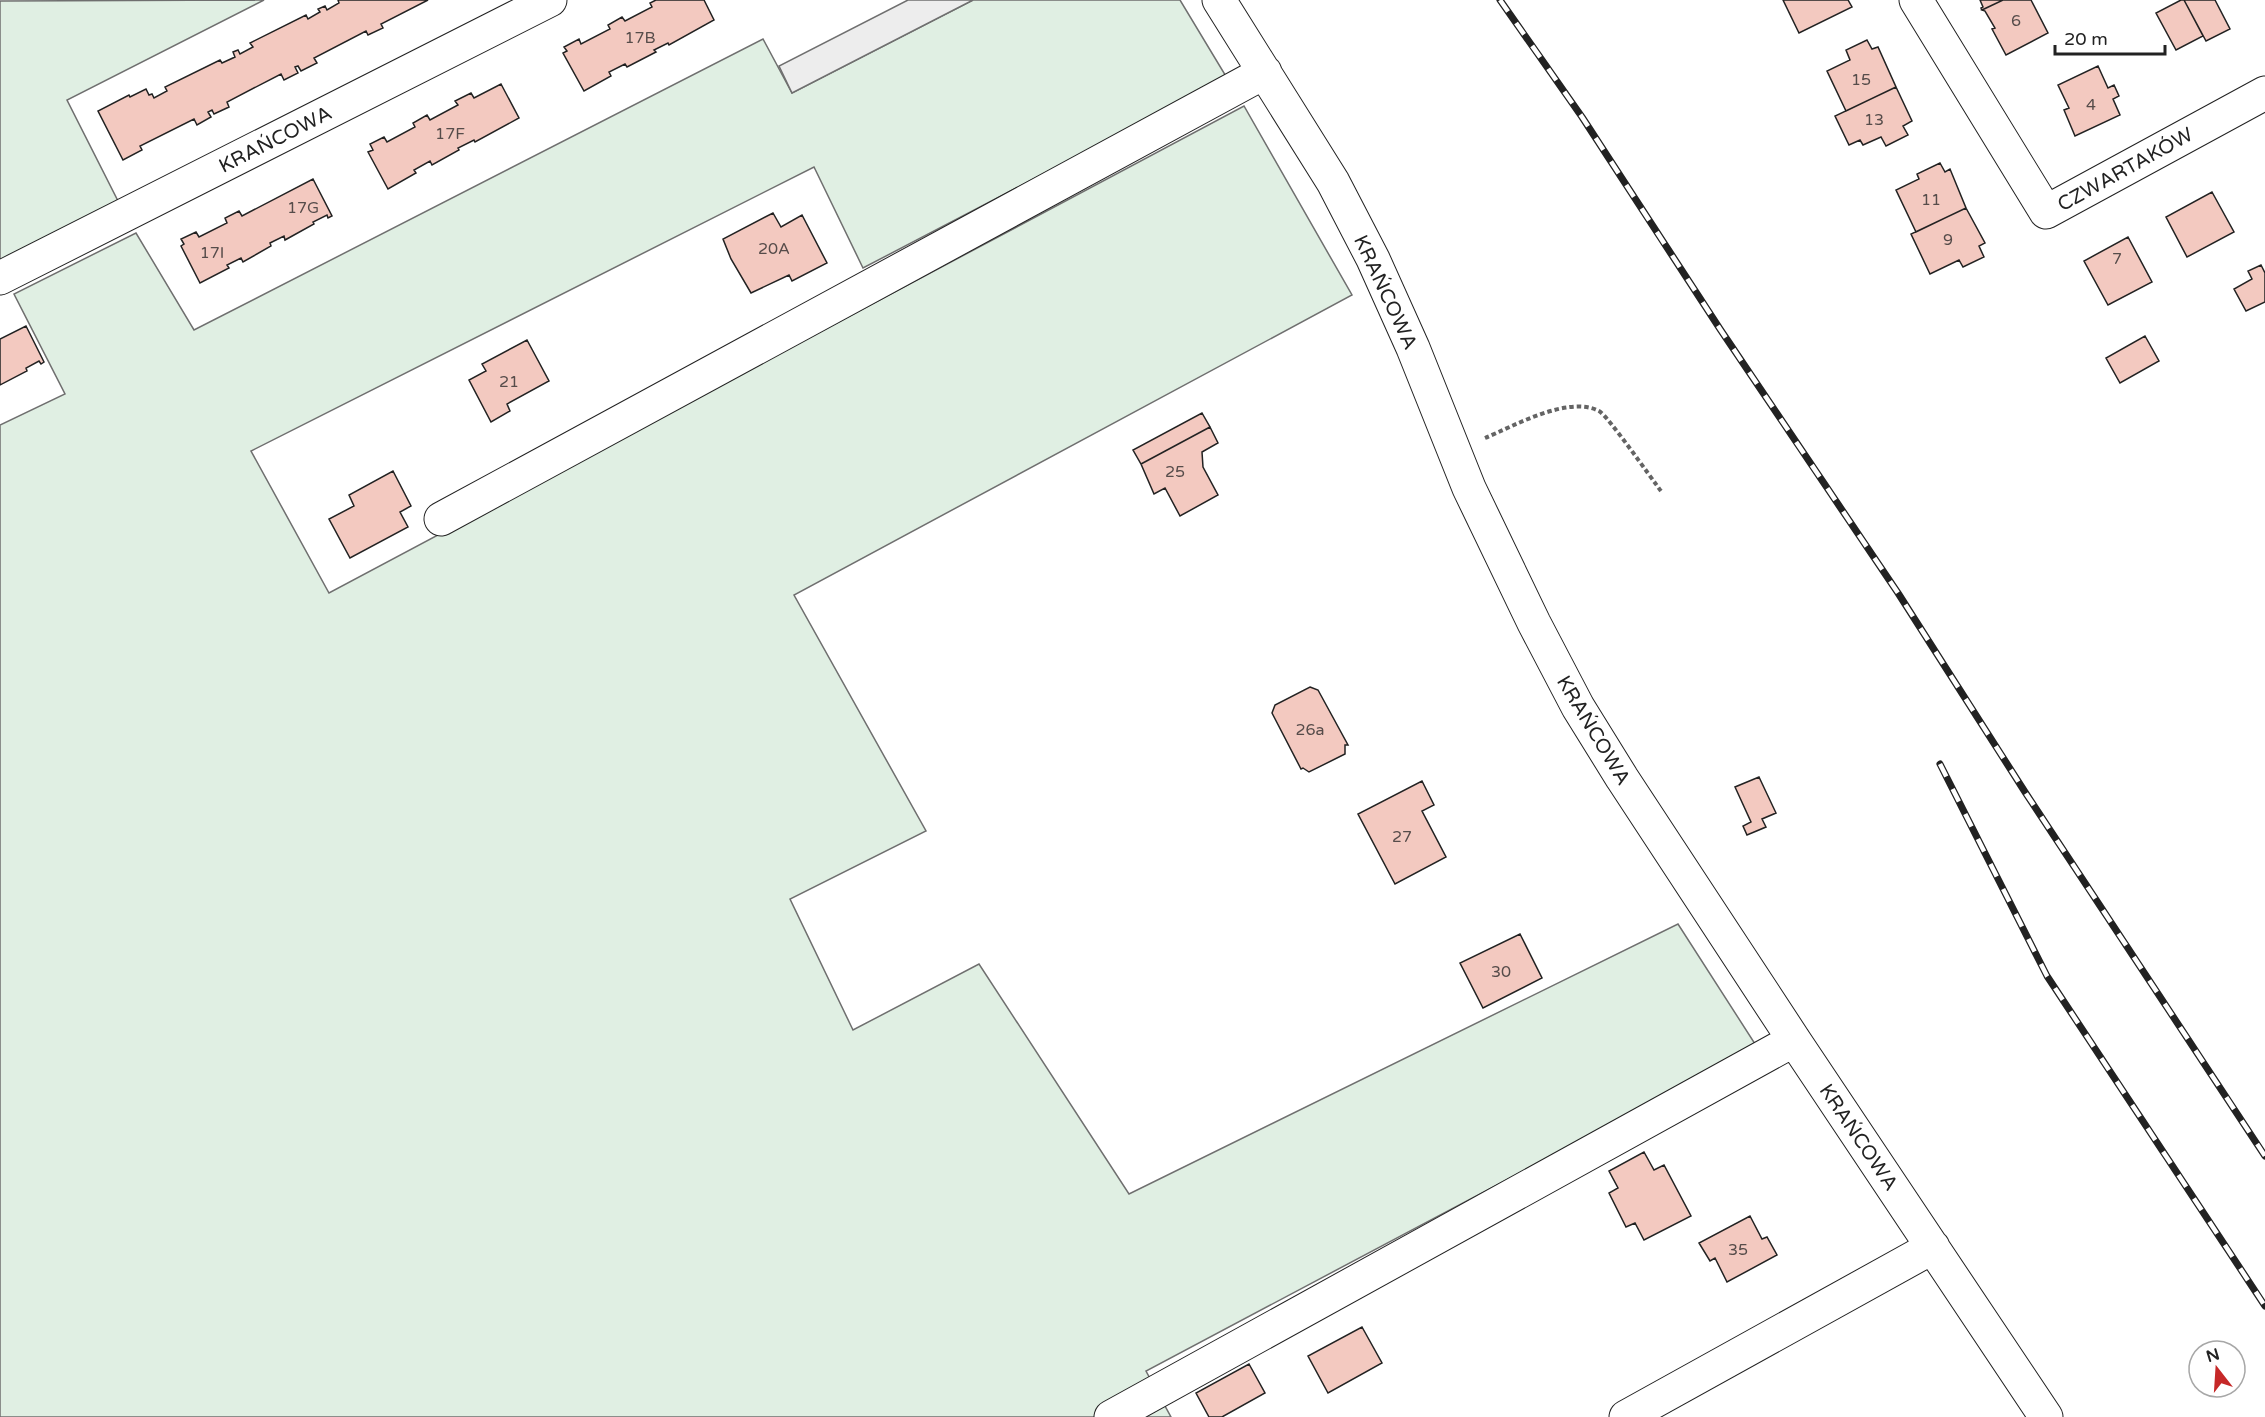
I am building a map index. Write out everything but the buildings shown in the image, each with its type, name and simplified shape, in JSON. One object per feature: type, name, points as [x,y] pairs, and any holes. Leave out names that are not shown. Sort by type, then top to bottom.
[{"type":"street","name":"KRAŃCOWA","points":[[0,278],[550,0]]},
{"type":"street","name":"KRAŃCOWA","points":[[1219,0],[1333,182],[1413,348],[1469,488],[1533,623],[1578,707],[1794,1040],[2046,1417]]},
{"type":"street","name":"CZWARTAKÓW","points":[[1916,0],[2046,212],[2265,93]]},
{"type":"street","points":[[441,519],[1265,72]]},
{"type":"street","points":[[1111,1417],[1794,1040]]},
{"type":"street","points":[[1626,1417],[1933,1247]]},
{"type":"path","points":[[1454,451],[1551,411],[1582,406],[1600,412],[1661,491]]},
{"type":"green space","points":[[264,0],[67,100],[119,203],[0,263],[0,1]]},
{"type":"green space","points":[[973,0],[1180,0],[1227,78],[863,268],[814,167],[251,451],[329,593],[1244,106],[1352,295],[794,595],[926,831],[790,899],[853,1030],[979,964],[1129,1194],[1678,924],[1757,1047],[1146,1371],[1171,1417],[0,1417],[0,425],[65,394],[14,294],[136,233],[194,330],[763,39],[792,93]]},
{"type":"shaded area","points":[[908,0],[973,0],[792,93],[779,66]]},
{"type":"railway","points":[[1500,0],[1582,117],[1720,329],[1898,593],[2025,792],[2265,1156]]},
{"type":"railway","points":[[1940,764],[2047,976],[2265,1306]]}]
